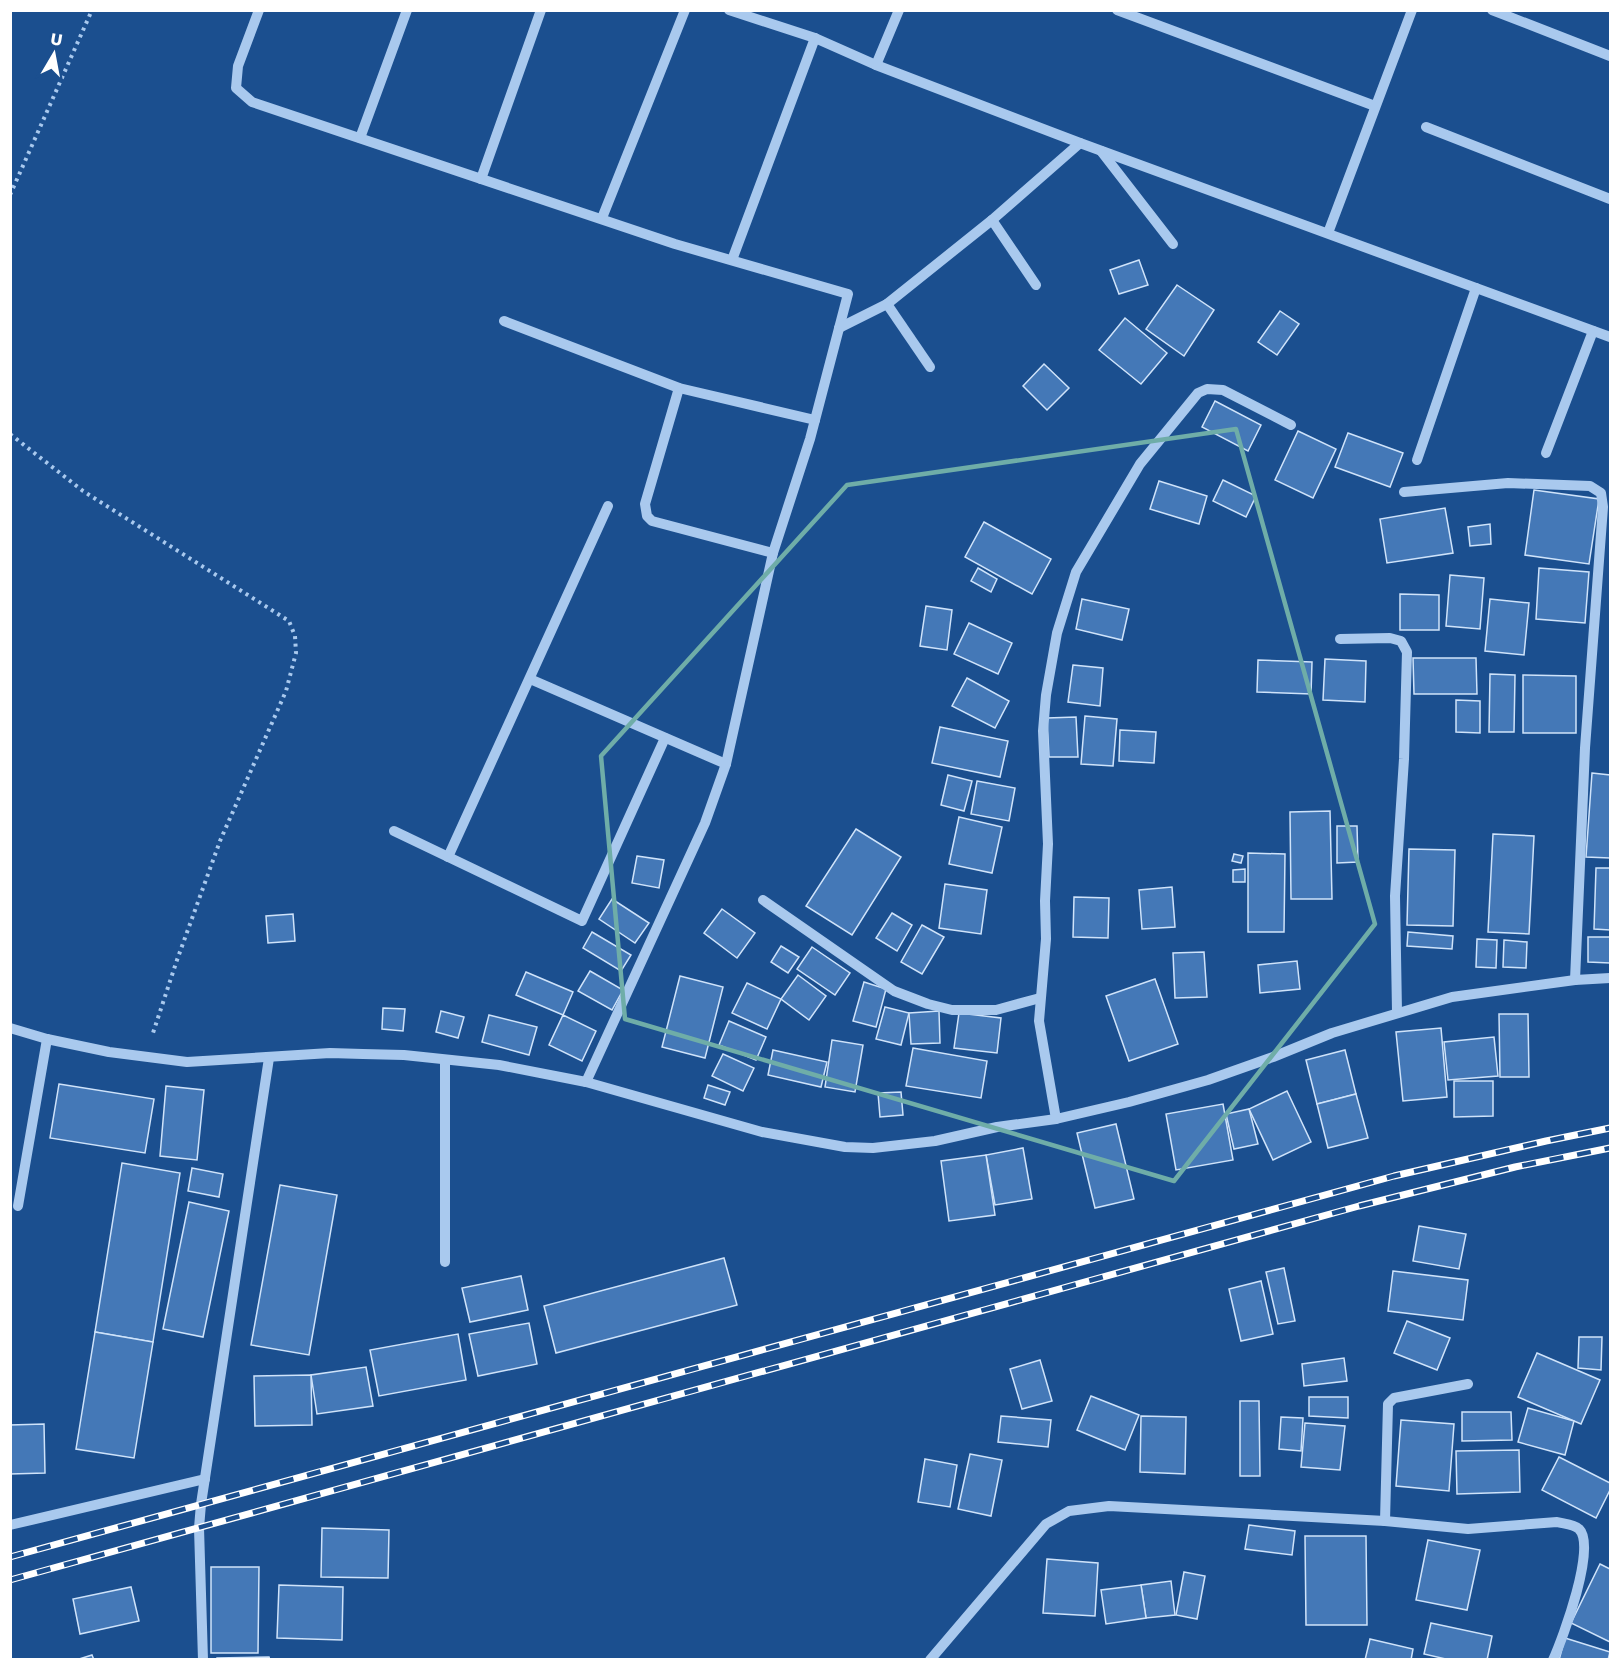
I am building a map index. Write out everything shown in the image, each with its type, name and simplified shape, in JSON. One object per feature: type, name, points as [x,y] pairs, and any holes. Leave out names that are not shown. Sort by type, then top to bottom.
[{"type":"street","points":[[259,10],[238,66],[236,88],[252,102],[675,244],[848,294],[814,420],[773,553],[726,764],[705,824],[586,1082]]},
{"type":"street","points":[[360,138],[407,10]]},
{"type":"street","points":[[481,179],[541,10]]},
{"type":"street","points":[[602,218],[685,10]]},
{"type":"street","points":[[729,10],[815,38],[876,65],[1080,143],[1611,337]]},
{"type":"street","points":[[876,65],[899,10]]},
{"type":"street","points":[[1117,10],[1376,106]]},
{"type":"street","points":[[1328,233],[1412,10]]},
{"type":"street","points":[[1492,10],[1611,56]]},
{"type":"street","points":[[732,260],[815,38]]},
{"type":"street","points":[[1426,127],[1611,199]]},
{"type":"street","points":[[839,328],[887,304],[992,220],[1080,143]]},
{"type":"street","points":[[1101,150],[1173,244]]},
{"type":"street","points":[[992,220],[1036,285]]},
{"type":"street","points":[[1417,460],[1476,288]]},
{"type":"street","points":[[887,304],[930,367]]},
{"type":"street","points":[[504,321],[679,388],[814,420]]},
{"type":"street","points":[[1546,453],[1593,331]]},
{"type":"street","points":[[679,388],[645,504],[647,516],[652,521],[773,553]]},
{"type":"street","points":[[1056,1119],[1040,1021],[1046,939],[1048,844],[1043,741],[1046,695],[1057,633],[1076,573],[1140,464],[1198,393],[1207,389],[1223,390],[1291,425]]},
{"type":"street","points":[[1404,492],[1508,483],[1590,486],[1601,493],[1603,507],[1585,748],[1575,980]]},
{"type":"street","points":[[448,857],[609,506]]},
{"type":"street","points":[[1340,639],[1390,638],[1401,641],[1407,652],[1404,759],[1395,896],[1397,1012]]},
{"type":"street","points":[[530,679],[726,764]]},
{"type":"street","points":[[394,831],[582,921],[665,738]]},
{"type":"street","points":[[763,900],[894,991],[928,1004],[952,1010],[996,1010],[1040,999]]},
{"type":"street","points":[[10,1028],[47,1039],[109,1052],[187,1062],[330,1053],[404,1055],[499,1065],[586,1082],[762,1132],[845,1147],[873,1148],[935,1141],[997,1127],[1056,1119],[1208,1080],[1332,1033],[1452,997],[1575,980],[1611,978]]},
{"type":"street","points":[[18,1206],[47,1039]]},
{"type":"street","points":[[203,1659],[199,1528],[269,1058]]},
{"type":"street","points":[[445,1060],[445,1262]]},
{"type":"street","points":[[1385,1521],[1388,1404],[1394,1398],[1468,1384]]},
{"type":"street","points":[[10,1525],[205,1479]]},
{"type":"street","points":[[930,1659],[1046,1524],[1069,1511],[1108,1506],[1385,1521],[1468,1528],[1557,1522],[1570,1525],[1579,1530],[1585,1540],[1585,1560],[1565,1634],[1553,1659]]},
{"type":"path","points":[[10,195],[92,10]]},
{"type":"path","points":[[10,434],[83,491],[289,621],[295,636],[296,652],[286,691],[220,841],[145,1057]]},
{"type":"highlighted area","points":[[1236,429],[1375,924],[1174,1181],[625,1019],[601,756],[847,485]]},
{"type":"building","points":[[1139,260],[1148,285],[1119,294],[1110,270]]},
{"type":"building","points":[[1177,285],[1214,310],[1184,356],[1146,329]]},
{"type":"building","points":[[1280,311],[1299,324],[1277,355],[1258,342]]},
{"type":"building","points":[[1125,318],[1167,353],[1141,384],[1099,350]]},
{"type":"building","points":[[1044,364],[1069,388],[1047,410],[1023,386]]},
{"type":"building","points":[[1215,401],[1261,425],[1248,451],[1202,427]]},
{"type":"building","points":[[1298,431],[1336,449],[1313,498],[1275,480]]},
{"type":"building","points":[[1348,433],[1403,453],[1390,487],[1335,467]]},
{"type":"building","points":[[1223,480],[1256,496],[1246,517],[1213,501]]},
{"type":"building","points":[[1159,481],[1207,496],[1199,524],[1150,509]]},
{"type":"building","points":[[1534,490],[1599,499],[1589,564],[1525,555]]},
{"type":"building","points":[[1445,508],[1453,553],[1387,563],[1380,519]]},
{"type":"building","points":[[984,522],[1051,559],[1032,594],[965,557]]},
{"type":"building","points":[[1490,524],[1491,544],[1470,546],[1468,527]]},
{"type":"building","points":[[978,568],[997,579],[991,592],[971,581]]},
{"type":"building","points":[[1539,568],[1589,572],[1585,623],[1536,619]]},
{"type":"building","points":[[1450,575],[1484,578],[1480,629],[1446,626]]},
{"type":"building","points":[[1400,594],[1439,595],[1439,630],[1400,630]]},
{"type":"building","points":[[1082,599],[1129,609],[1122,640],[1076,629]]},
{"type":"building","points":[[1490,599],[1529,603],[1524,655],[1485,651]]},
{"type":"building","points":[[926,606],[952,610],[947,650],[920,646]]},
{"type":"building","points":[[969,623],[1012,643],[998,674],[954,654]]},
{"type":"building","points":[[1413,658],[1476,658],[1477,694],[1414,694]]},
{"type":"building","points":[[1325,659],[1366,661],[1365,702],[1323,700]]},
{"type":"building","points":[[1258,660],[1312,662],[1311,694],[1257,692]]},
{"type":"building","points":[[1073,665],[1103,668],[1100,706],[1068,702]]},
{"type":"building","points":[[1490,674],[1515,675],[1514,732],[1489,732]]},
{"type":"building","points":[[1523,675],[1576,676],[1576,733],[1523,733]]},
{"type":"building","points":[[967,678],[1009,701],[995,728],[952,706]]},
{"type":"building","points":[[1456,700],[1480,701],[1480,733],[1456,732]]},
{"type":"building","points":[[1085,716],[1117,719],[1113,766],[1081,764]]},
{"type":"building","points":[[1076,717],[1078,757],[1049,757],[1047,718]]},
{"type":"building","points":[[940,727],[1008,741],[1000,777],[932,763]]},
{"type":"building","points":[[1120,730],[1156,732],[1154,763],[1119,761]]},
{"type":"building","points":[[1592,773],[1610,775],[1610,858],[1586,857]]},
{"type":"building","points":[[948,775],[972,781],[964,811],[941,805]]},
{"type":"building","points":[[977,781],[1015,788],[1009,821],[971,814]]},
{"type":"building","points":[[1330,811],[1332,899],[1291,899],[1290,812]]},
{"type":"building","points":[[959,817],[1002,827],[992,873],[949,864]]},
{"type":"building","points":[[1337,826],[1357,826],[1358,862],[1337,863]]},
{"type":"building","points":[[856,829],[901,857],[852,935],[806,906]]},
{"type":"building","points":[[1493,834],[1534,836],[1529,934],[1488,932]]},
{"type":"building","points":[[1409,849],[1455,850],[1453,926],[1407,925]]},
{"type":"building","points":[[1248,853],[1285,854],[1284,932],[1248,932]]},
{"type":"building","points":[[1234,854],[1243,856],[1241,863],[1232,861]]},
{"type":"building","points":[[637,856],[664,860],[659,888],[632,883]]},
{"type":"building","points":[[1596,868],[1610,868],[1610,930],[1594,929]]},
{"type":"building","points":[[1245,869],[1245,882],[1233,882],[1233,870]]},
{"type":"building","points":[[945,884],[987,890],[981,934],[939,928]]},
{"type":"building","points":[[1172,887],[1175,927],[1142,929],[1139,890]]},
{"type":"building","points":[[1074,897],[1109,898],[1108,938],[1073,937]]},
{"type":"building","points":[[612,899],[649,923],[635,943],[599,919]]},
{"type":"building","points":[[722,909],[755,933],[737,958],[704,933]]},
{"type":"building","points":[[892,913],[912,925],[897,951],[876,938]]},
{"type":"building","points":[[293,914],[295,941],[268,943],[266,916]]},
{"type":"building","points":[[922,925],[944,937],[922,974],[901,962]]},
{"type":"building","points":[[592,932],[631,955],[621,971],[583,948]]},
{"type":"building","points":[[1408,932],[1453,936],[1452,949],[1407,946]]},
{"type":"building","points":[[1588,937],[1610,937],[1610,963],[1588,962]]},
{"type":"building","points":[[1477,939],[1497,940],[1496,968],[1476,967]]},
{"type":"building","points":[[1504,940],[1527,942],[1526,968],[1503,967]]},
{"type":"building","points":[[781,946],[799,957],[788,973],[771,962]]},
{"type":"building","points":[[812,947],[850,973],[835,995],[797,969]]},
{"type":"building","points":[[1204,952],[1207,997],[1175,998],[1173,953]]},
{"type":"building","points":[[1297,961],[1300,989],[1260,993],[1258,965]]},
{"type":"building","points":[[590,971],[623,990],[612,1010],[578,991]]},
{"type":"building","points":[[526,972],[573,992],[563,1015],[516,995]]},
{"type":"building","points":[[798,975],[826,996],[809,1020],[781,999]]},
{"type":"building","points":[[680,976],[723,987],[705,1058],[662,1047]]},
{"type":"building","points":[[1155,979],[1178,1044],[1129,1061],[1106,996]]},
{"type":"building","points":[[864,982],[886,989],[876,1027],[853,1021]]},
{"type":"building","points":[[747,983],[781,999],[767,1029],[732,1013]]},
{"type":"building","points":[[885,1007],[909,1013],[901,1045],[876,1039]]},
{"type":"building","points":[[383,1008],[405,1009],[403,1031],[382,1029]]},
{"type":"building","points":[[441,1011],[464,1017],[458,1038],[436,1032]]},
{"type":"building","points":[[939,1011],[940,1043],[911,1044],[909,1013]]},
{"type":"building","points":[[959,1013],[1001,1018],[997,1053],[954,1048]]},
{"type":"building","points":[[1499,1014],[1528,1014],[1529,1077],[1500,1077]]},
{"type":"building","points":[[489,1015],[537,1027],[529,1055],[482,1042]]},
{"type":"building","points":[[563,1015],[596,1031],[582,1061],[549,1045]]},
{"type":"building","points":[[729,1021],[766,1037],[756,1060],[719,1045]]},
{"type":"building","points":[[1441,1028],[1447,1097],[1403,1101],[1396,1032]]},
{"type":"building","points":[[1494,1037],[1498,1076],[1448,1080],[1444,1042]]},
{"type":"building","points":[[832,1040],[863,1045],[855,1092],[825,1087]]},
{"type":"building","points":[[913,1048],[987,1061],[981,1098],[906,1086]]},
{"type":"building","points":[[773,1050],[827,1062],[821,1087],[768,1075]]},
{"type":"building","points":[[1345,1050],[1356,1094],[1317,1104],[1306,1060]]},
{"type":"building","points":[[723,1054],[754,1068],[743,1091],[712,1076]]},
{"type":"building","points":[[1454,1081],[1493,1081],[1493,1116],[1454,1117]]},
{"type":"building","points":[[59,1084],[154,1099],[145,1153],[50,1138]]},
{"type":"building","points":[[708,1085],[730,1092],[725,1105],[704,1098]]},
{"type":"building","points":[[166,1086],[204,1090],[197,1160],[160,1156]]},
{"type":"building","points":[[1287,1091],[1311,1142],[1273,1160],[1249,1109]]},
{"type":"building","points":[[901,1092],[903,1115],[880,1117],[878,1093]]},
{"type":"building","points":[[1356,1094],[1368,1138],[1328,1148],[1317,1104]]},
{"type":"building","points":[[1223,1104],[1233,1160],[1176,1170],[1166,1114]]},
{"type":"building","points":[[1249,1109],[1258,1144],[1234,1149],[1226,1114]]},
{"type":"building","points":[[1116,1124],[1134,1199],[1095,1208],[1077,1133]]},
{"type":"building","points":[[1023,1148],[1032,1199],[995,1205],[986,1155]]},
{"type":"building","points":[[986,1155],[995,1215],[949,1221],[941,1161]]},
{"type":"building","points":[[122,1163],[180,1173],[153,1342],[95,1332]]},
{"type":"building","points":[[192,1168],[223,1174],[219,1197],[188,1191]]},
{"type":"building","points":[[280,1185],[337,1195],[309,1355],[251,1345]]},
{"type":"building","points":[[189,1202],[229,1211],[203,1337],[163,1329]]},
{"type":"building","points":[[1419,1226],[1466,1234],[1459,1269],[1413,1261]]},
{"type":"building","points":[[724,1258],[737,1305],[556,1353],[544,1306]]},
{"type":"building","points":[[1284,1268],[1295,1321],[1278,1324],[1266,1272]]},
{"type":"building","points":[[1393,1271],[1468,1280],[1463,1320],[1388,1311]]},
{"type":"building","points":[[521,1276],[528,1310],[470,1322],[462,1288]]},
{"type":"building","points":[[1261,1281],[1273,1334],[1241,1341],[1229,1289]]},
{"type":"building","points":[[1407,1321],[1450,1338],[1437,1370],[1394,1353]]},
{"type":"building","points":[[529,1323],[537,1364],[478,1376],[469,1334]]},
{"type":"building","points":[[95,1332],[153,1342],[134,1458],[76,1449]]},
{"type":"building","points":[[458,1334],[466,1380],[379,1396],[370,1350]]},
{"type":"building","points":[[1579,1337],[1602,1337],[1601,1370],[1578,1368]]},
{"type":"building","points":[[1537,1353],[1600,1380],[1581,1424],[1518,1397]]},
{"type":"building","points":[[1344,1358],[1347,1381],[1304,1386],[1302,1364]]},
{"type":"building","points":[[1040,1360],[1052,1401],[1022,1409],[1010,1369]]},
{"type":"building","points":[[366,1367],[373,1406],[317,1414],[311,1375]]},
{"type":"building","points":[[311,1375],[312,1425],[255,1426],[254,1376]]},
{"type":"building","points":[[1091,1396],[1139,1415],[1125,1450],[1077,1430]]},
{"type":"building","points":[[1309,1397],[1348,1397],[1348,1418],[1309,1416]]},
{"type":"building","points":[[1240,1401],[1259,1401],[1260,1476],[1240,1476]]},
{"type":"building","points":[[1528,1408],[1574,1421],[1565,1455],[1518,1442]]},
{"type":"building","points":[[1462,1412],[1511,1412],[1512,1440],[1462,1441]]},
{"type":"building","points":[[1001,1416],[1051,1420],[1048,1447],[998,1442]]},
{"type":"building","points":[[1141,1416],[1186,1417],[1185,1474],[1140,1472]]},
{"type":"building","points":[[1281,1417],[1303,1418],[1301,1451],[1279,1449]]},
{"type":"building","points":[[1401,1420],[1454,1424],[1449,1491],[1396,1486]]},
{"type":"building","points":[[1305,1423],[1345,1426],[1340,1470],[1301,1467]]},
{"type":"building","points":[[44,1424],[45,1473],[10,1474],[10,1425]]},
{"type":"building","points":[[1519,1450],[1520,1492],[1457,1494],[1456,1451]]},
{"type":"building","points":[[970,1454],[1002,1460],[991,1516],[958,1509]]},
{"type":"building","points":[[1559,1457],[1610,1483],[1610,1490],[1596,1518],[1542,1490]]},
{"type":"building","points":[[925,1459],[957,1465],[950,1507],[918,1502]]},
{"type":"building","points":[[1249,1525],[1295,1531],[1292,1555],[1245,1549]]},
{"type":"building","points":[[322,1528],[389,1530],[388,1578],[321,1577]]},
{"type":"building","points":[[1305,1536],[1366,1536],[1367,1625],[1306,1625]]},
{"type":"building","points":[[1428,1540],[1480,1550],[1467,1610],[1416,1600]]},
{"type":"building","points":[[1047,1559],[1098,1563],[1095,1616],[1043,1613]]},
{"type":"building","points":[[1600,1564],[1610,1569],[1610,1642],[1571,1623]]},
{"type":"building","points":[[211,1567],[259,1567],[258,1653],[211,1653]]},
{"type":"building","points":[[1184,1572],[1205,1576],[1197,1619],[1176,1615]]},
{"type":"building","points":[[1171,1581],[1175,1615],[1146,1618],[1141,1585]]},
{"type":"building","points":[[279,1585],[343,1587],[342,1640],[277,1638]]},
{"type":"building","points":[[1141,1585],[1146,1618],[1106,1624],[1101,1590]]},
{"type":"building","points":[[131,1587],[139,1621],[80,1634],[73,1599]]},
{"type":"building","points":[[1431,1623],[1492,1636],[1487,1660],[1450,1660],[1424,1654]]},
{"type":"building","points":[[1565,1638],[1610,1652],[1608,1660],[1559,1660]]},
{"type":"building","points":[[1370,1639],[1413,1649],[1411,1660],[1365,1660]]},
{"type":"building","points":[[92,1655],[94,1660],[76,1660]]},
{"type":"building","points":[[269,1657],[270,1660],[217,1660],[217,1658]]},
{"type":"railway","points":[[10,1557],[1394,1176],[1610,1128]]},
{"type":"railway","points":[[10,1580],[1359,1206],[1515,1167],[1610,1148]]}]
